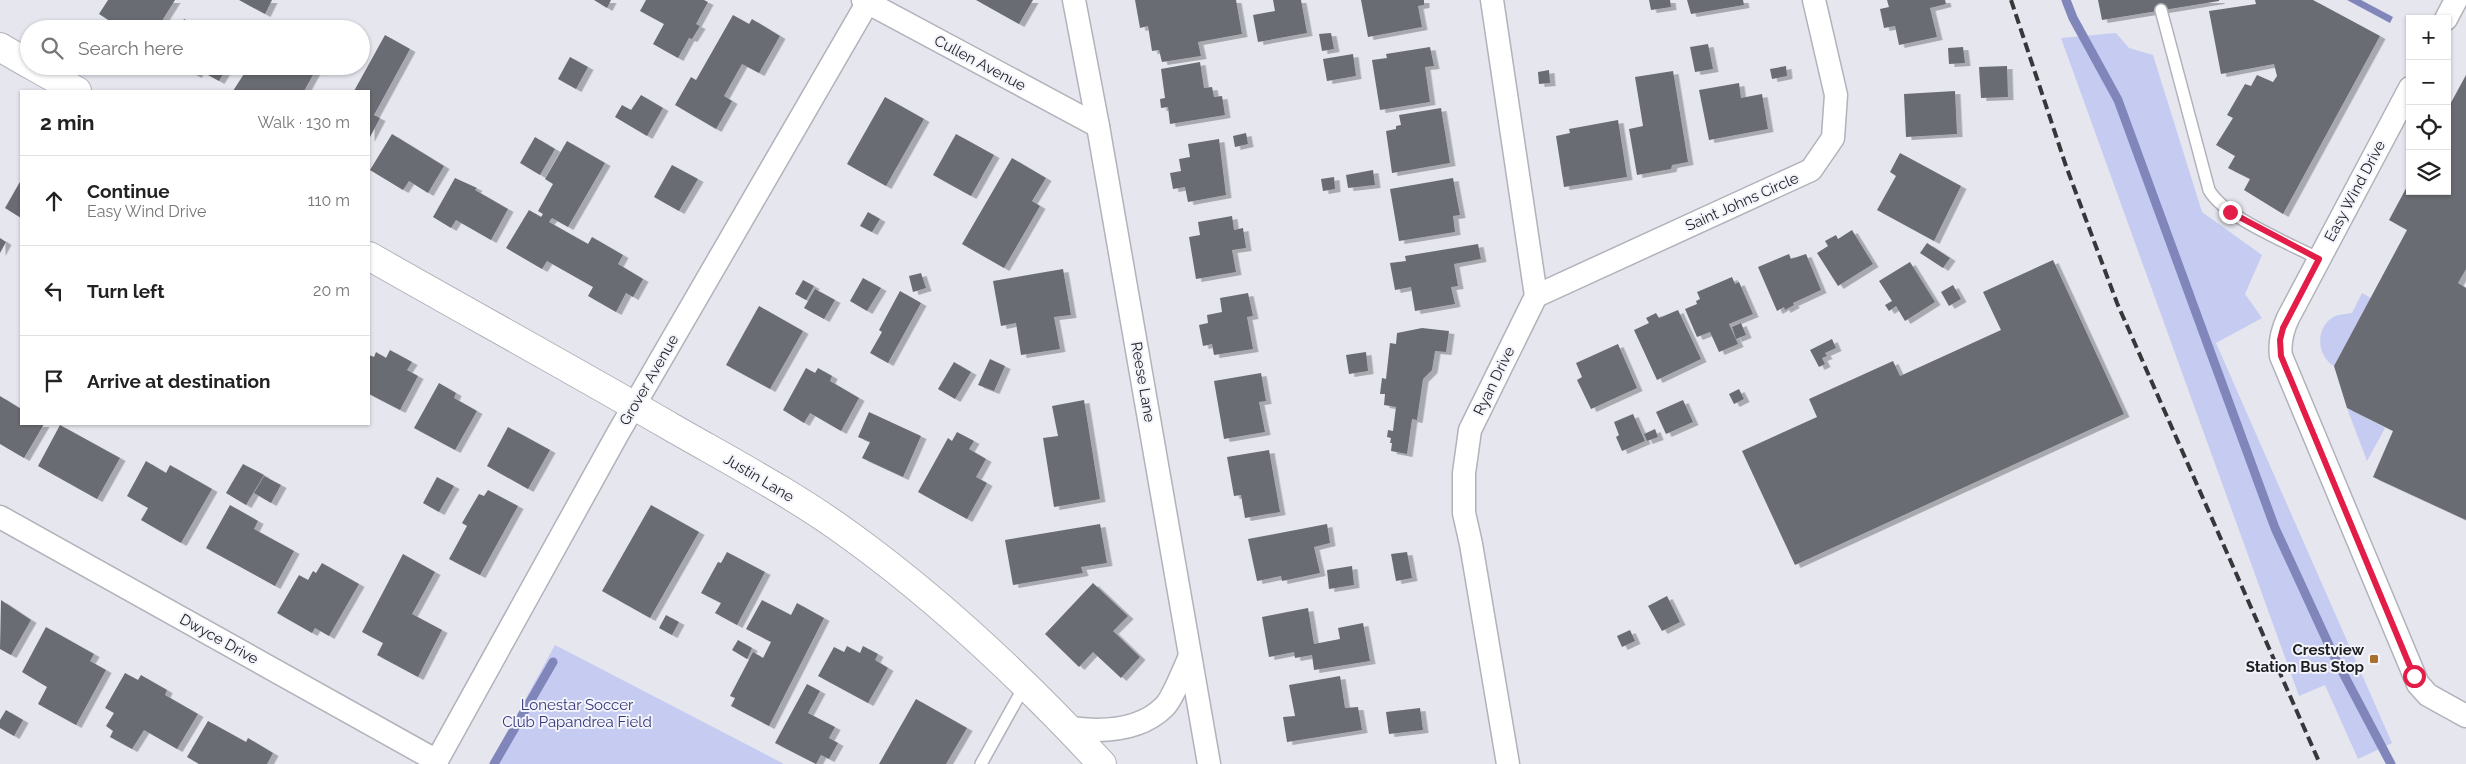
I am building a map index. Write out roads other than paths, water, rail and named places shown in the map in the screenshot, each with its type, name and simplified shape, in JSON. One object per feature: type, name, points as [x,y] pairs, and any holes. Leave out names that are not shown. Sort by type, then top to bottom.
[{"type":"street","name":"Reese Lane","points":[[1074,0],[1098,126],[1210,764]]},
{"type":"street","points":[[1492,0],[1536,296]]},
{"type":"street","name":"Saint Johns Circle","points":[[1536,296],[1811,170],[1833,138],[1836,95],[1814,0]]},
{"type":"street","points":[[2448,15],[2456,0]]},
{"type":"street","name":"Cullen Avenue","points":[[866,1],[1098,126]]},
{"type":"street","name":"Grover Avenue","points":[[436,762],[634,405],[866,1]]},
{"type":"street","points":[[0,47],[20,59]]},
{"type":"street","points":[[49,75],[76,90]]},
{"type":"street","name":"Easy Wind Drive","points":[[2406,96],[2283,328],[2280,340],[2281,356],[2418,684],[2428,695],[2466,716]]},
{"type":"street","name":"Justin Lane","points":[[370,257],[763,479],[851,536],[911,583],[1025,685],[1102,764]]},
{"type":"street","name":"Ryan Drive","points":[[1508,764],[1472,544],[1464,513],[1464,473],[1470,430],[1536,296]]},
{"type":"street","name":"Dwyce Drive","points":[[0,517],[436,762]]},
{"type":"street","points":[[1069,728],[1108,730],[1142,721],[1165,707],[1190,656]]},
{"type":"lane","points":[[2161,10],[2195,140],[2209,190],[2213,197],[2230,212],[2319,259]]},
{"type":"lane","points":[[981,764],[1025,685]]},
{"type":"waterway","points":[[2066,0],[2073,18],[2118,100],[2275,528],[2334,656],[2391,764]]},
{"type":"waterway","points":[[494,764],[553,662]]},
{"type":"railway","points":[[2011,0],[2066,166],[2117,303],[2320,764]]},
{"type":"place","name":"Crestview Station Bus Stop","points":[[2374,659]]},
{"type":"park label","name":"Lonestar Soccer Club Papandrea Field","points":[[577,714]]}]
